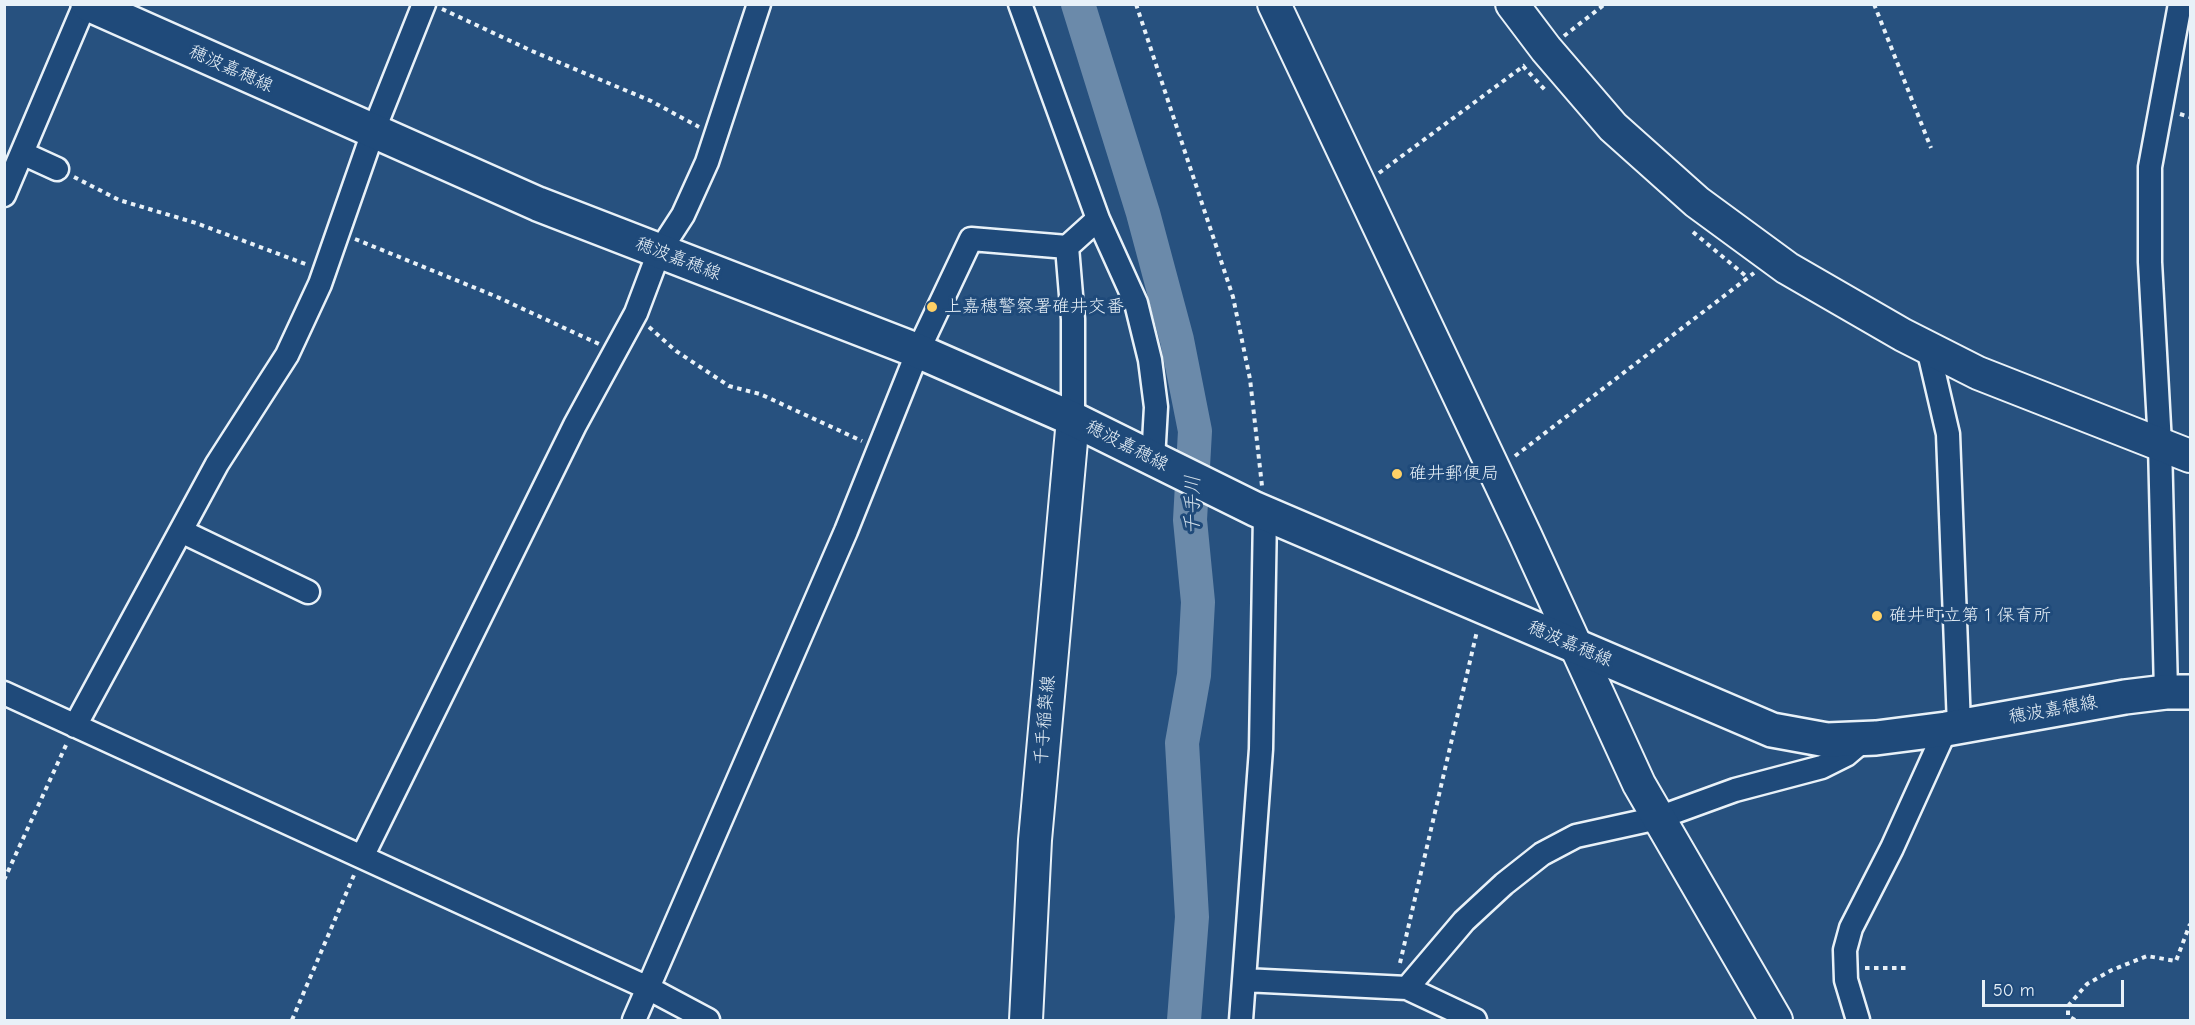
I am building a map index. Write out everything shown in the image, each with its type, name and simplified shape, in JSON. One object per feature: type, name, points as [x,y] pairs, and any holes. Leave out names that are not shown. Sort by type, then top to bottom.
[{"type":"main road","name":"穂波嘉穂線","points":[[87,4],[538,204],[918,351],[1073,419],[1260,511],[1772,730],[1827,740],[1866,738],[1953,728],[2178,692]]},
{"type":"street","points":[[4,195],[87,4]]},
{"type":"street","points":[[75,726],[217,464],[287,355],[324,272],[373,132],[424,4]]},
{"type":"street","points":[[362,857],[575,425],[636,313],[659,252],[683,215],[715,136],[759,4]]},
{"type":"street","points":[[1020,4],[1098,219],[1136,303],[1150,360],[1156,408],[1157,462]]},
{"type":"street","points":[[1274,4],[1495,471],[1639,784],[1776,1020]]},
{"type":"street","points":[[1512,4],[1546,49],[1613,127],[1697,202],[1774,259],[1928,348],[1978,374],[2190,456]]},
{"type":"street","points":[[2178,692],[2160,444],[2150,262],[2150,167],[2180,4]]},
{"type":"street","points":[[22,153],[57,169]]},
{"type":"street","points":[[634,1020],[879,448],[918,351],[971,239],[1067,247],[1098,219]]},
{"type":"street","points":[[1067,247],[1073,319],[1073,419]]},
{"type":"street","points":[[1858,1020],[1846,968],[1845,950],[1851,928],[1953,728],[1947,434],[1928,348]]},
{"type":"street","name":"千手稲築線","points":[[1026,1020],[1035,840],[1073,419]]},
{"type":"street","points":[[1241,1020],[1261,748],[1260,511]]},
{"type":"street","points":[[181,531],[308,592]]},
{"type":"street","points":[[4,693],[648,988],[708,1020]]},
{"type":"street","points":[[1401,988],[1464,921],[1504,884],[1542,854],[1576,836],[1658,818],[1735,790],[1822,767],[1846,755],[1866,738]]},
{"type":"street","points":[[1244,980],[1401,988],[1475,1020]]},
{"type":"path","points":[[433,4],[532,51],[651,101],[715,136]]},
{"type":"path","points":[[1136,4],[1233,297],[1250,379],[1260,511]]},
{"type":"path","points":[[1361,186],[1605,4]]},
{"type":"path","points":[[1874,4],[1931,148]]},
{"type":"path","points":[[57,169],[119,200],[276,251],[324,272]]},
{"type":"path","points":[[338,232],[495,296],[616,352]]},
{"type":"path","points":[[1495,471],[1774,259]]},
{"type":"path","points":[[636,313],[676,351],[729,386],[760,394],[879,448]]},
{"type":"path","points":[[1401,988],[1483,607]]},
{"type":"path","points":[[4,880],[75,726]]},
{"type":"path","points":[[292,1020],[362,857]]},
{"type":"path","points":[[2075,1020],[2068,1016],[2068,1006],[2087,984],[2112,970],[2147,956],[2176,961],[2190,924]]},
{"type":"path","points":[[1846,968],[1908,968]]},
{"type":"waterway","name":"千手川","points":[[1078,4],[1143,213],[1177,340],[1195,431],[1190,520],[1198,602],[1194,675],[1182,743],[1192,917],[1184,1020]]},
{"type":"place","name":"上嘉穂警察署碓井交番","points":[[932,307]]},
{"type":"place","name":"碓井郵便局","points":[[1397,474]]},
{"type":"place","name":"碓井町立第１保育所","points":[[1877,616]]}]
